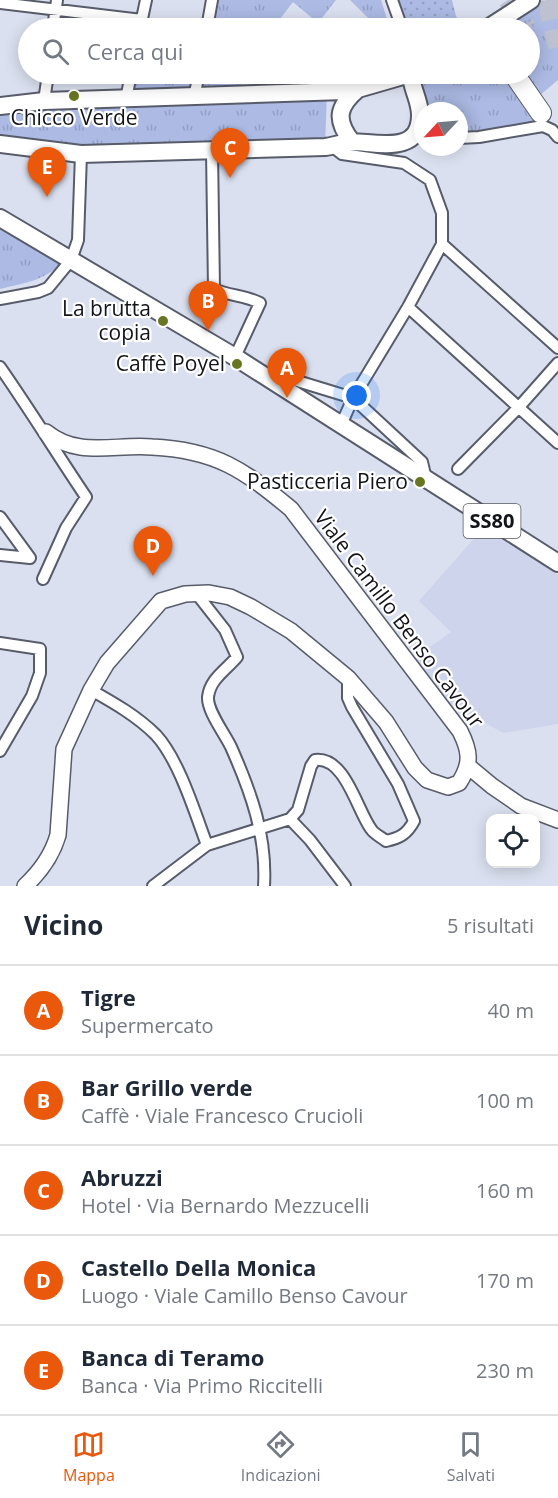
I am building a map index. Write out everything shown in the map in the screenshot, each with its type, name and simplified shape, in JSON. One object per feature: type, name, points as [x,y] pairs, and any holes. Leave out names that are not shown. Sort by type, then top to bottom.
[{"type":"highway","points":[[520,84],[541,113]]},
{"type":"main road","points":[[503,18],[531,0]]},
{"type":"main road","points":[[2,104],[351,90],[372,84]]},
{"type":"main road","points":[[406,84],[414,92],[418,102]]},
{"type":"main road","points":[[351,90],[341,110],[340,118],[344,132],[352,142]]},
{"type":"main road","points":[[332,146],[331,118],[334,106],[351,90]]},
{"type":"main road","points":[[0,144],[81,154],[212,151],[332,146],[352,142],[382,144],[414,141]]},
{"type":"main road","name":"SS80","points":[[0,218],[235,357],[558,563]]},
{"type":"street","points":[[142,18],[146,0]]},
{"type":"street","points":[[209,18],[212,0]]},
{"type":"street","points":[[392,0],[398,18]]},
{"type":"street","points":[[0,3],[56,5],[114,18]]},
{"type":"street","points":[[44,101],[47,84]]},
{"type":"street","points":[[126,99],[129,84]]},
{"type":"street","points":[[194,97],[197,84]]},
{"type":"street","points":[[468,138],[543,126],[552,130],[558,137]]},
{"type":"street","points":[[332,146],[342,154],[404,163],[430,180],[442,213],[442,244],[408,307],[353,398],[340,425]]},
{"type":"street","points":[[212,151],[214,289],[223,293],[250,297],[260,303],[235,357]]},
{"type":"street","points":[[0,299],[48,288],[71,260],[78,240],[81,154]]},
{"type":"street","points":[[442,244],[558,348]]},
{"type":"street","points":[[408,307],[558,443]]},
{"type":"street","points":[[458,469],[519,407],[558,363]]},
{"type":"street","points":[[0,367],[86,497],[66,528],[43,579]]},
{"type":"street","points":[[268,378],[281,376],[353,398],[422,462],[426,479]]},
{"type":"street","name":"Viale Camillo Benso Cavour","points":[[45,432],[57,441],[81,448],[153,447],[203,455],[238,468],[261,484],[291,509],[460,731],[468,748],[468,766]]},
{"type":"street","points":[[0,517],[30,558],[0,555]]},
{"type":"street","points":[[25,886],[43,869],[55,846],[58,835],[64,748],[91,690],[107,663],[161,601],[196,593],[222,595],[251,607],[291,631],[348,678],[386,722],[415,768],[427,780],[448,787],[459,783],[468,766],[522,806],[558,820]]},
{"type":"street","points":[[196,593],[225,630],[237,657],[213,681],[208,694],[208,706],[232,748],[261,828],[265,858],[264,886]]},
{"type":"street","points":[[0,643],[40,649],[40,673],[32,696],[0,751]]},
{"type":"street","points":[[153,886],[207,845],[290,819],[298,810],[311,766],[315,760],[321,759],[331,764],[344,776],[372,832],[386,841],[408,832],[414,821],[398,784],[352,707],[348,698],[348,678]]},
{"type":"street","points":[[91,690],[135,717],[157,737],[174,763],[207,845]]},
{"type":"street","points":[[290,819],[305,834],[345,886]]},
{"type":"shaded area","points":[[485,526],[558,575],[558,724],[503,733],[438,696],[410,661],[451,632],[419,601]]},
{"type":"green space","points":[[212,0],[336,0],[322,18],[312,18],[293,2],[281,18],[209,18]]},
{"type":"green space","points":[[350,0],[381,0],[387,18],[368,18]]},
{"type":"green space","points":[[392,0],[452,0],[457,18],[398,18]]},
{"type":"green space","points":[[548,0],[558,0],[558,80],[539,96],[531,84],[540,84],[540,18],[520,18]]},
{"type":"green space","points":[[129,84],[242,84],[240,94],[327,92],[325,147],[235,151],[0,144],[0,106],[126,99]]},
{"type":"green space","points":[[412,84],[514,84],[539,127],[468,137],[468,102],[414,102],[414,120]]},
{"type":"green space","points":[[0,225],[65,259],[43,276],[0,289]]},
{"type":"tunnel","points":[[508,0],[520,18]]},
{"type":"tunnel","points":[[549,0],[558,47]]},
{"type":"place","name":"Chicco Verde","points":[[74,96]]},
{"type":"place","name":"Abruzzi","points":[[230,178]]},
{"type":"place","name":"Banca di Teramo","points":[[47,197]]},
{"type":"place","name":"La brutta copia","points":[[163,321]]},
{"type":"place","name":"Bar Grillo verde","points":[[208,331]]},
{"type":"place","name":"Caffè Poyel","points":[[237,364]]},
{"type":"place","name":"Tigre","points":[[287,398]]},
{"type":"place","name":"Pasticceria Piero","points":[[420,482]]},
{"type":"place","name":"Castello Della Monica","points":[[153,576]]}]
